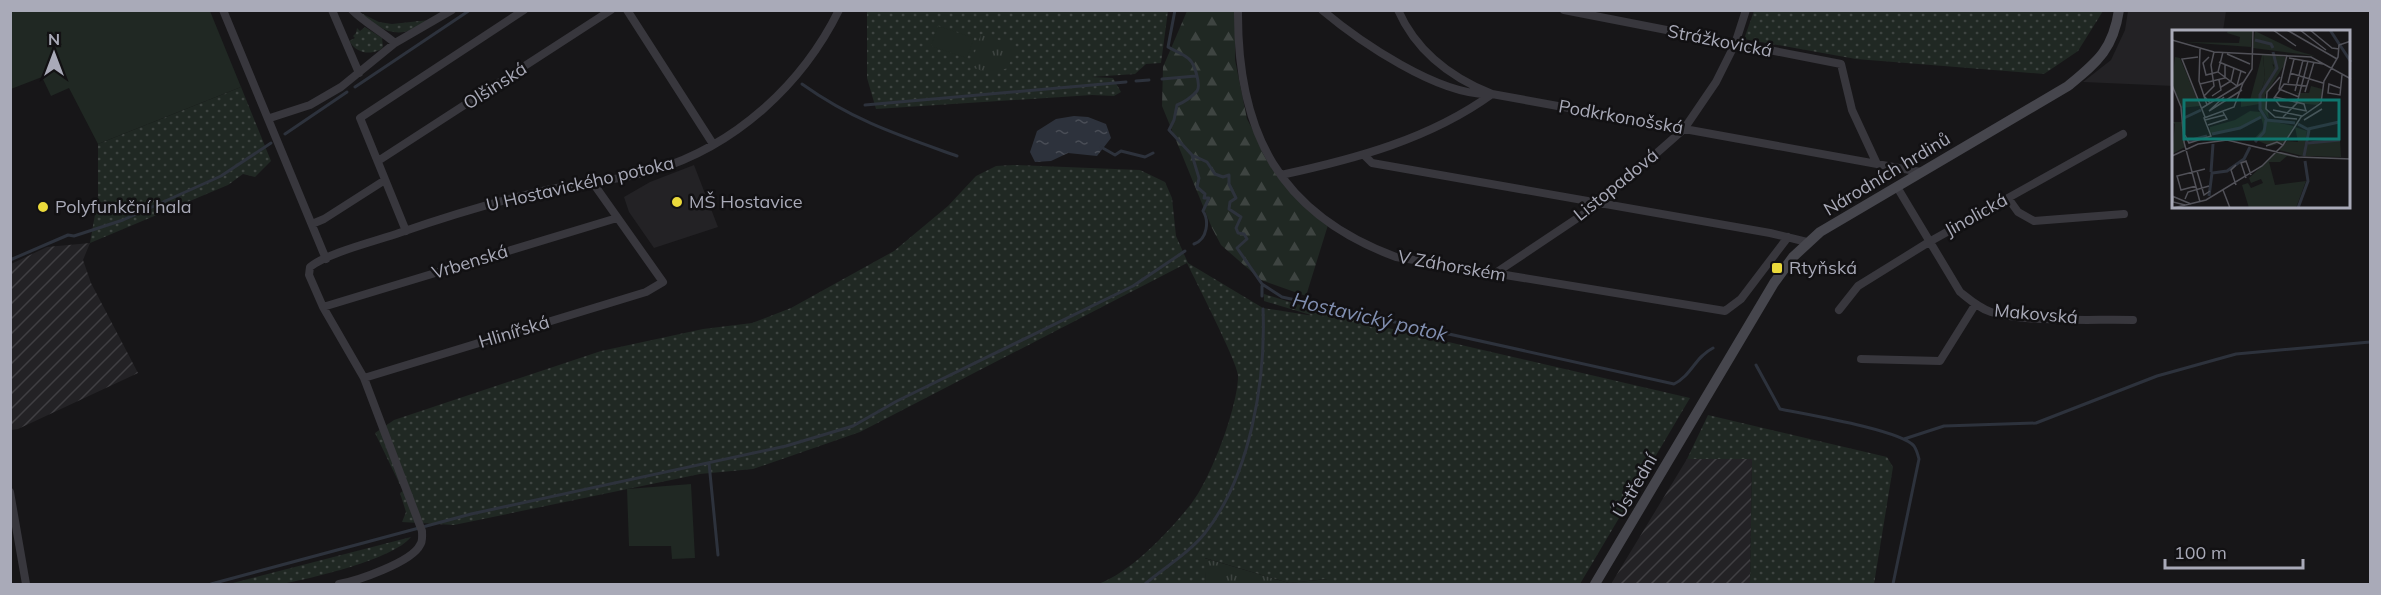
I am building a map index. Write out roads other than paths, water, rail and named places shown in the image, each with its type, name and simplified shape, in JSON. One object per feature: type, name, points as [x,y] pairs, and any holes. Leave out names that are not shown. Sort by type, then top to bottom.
[{"type":"street","points":[[223,10],[254,87],[270,118],[326,259]]},
{"type":"street","points":[[332,10],[359,73]]},
{"type":"street","points":[[352,10],[369,27],[386,35],[395,44]]},
{"type":"street","points":[[270,118],[310,105],[341,87],[395,44],[452,10]]},
{"type":"street","points":[[406,231],[360,118],[524,10]]},
{"type":"street","name":"Olšinská","points":[[378,161],[611,10]]},
{"type":"street","points":[[627,10],[713,144]]},
{"type":"street","name":"U Hostavického potoka","points":[[323,307],[309,274],[310,267],[326,259],[501,200],[655,170],[687,158],[713,144],[746,123],[774,100],[813,54],[839,10]]},
{"type":"street","name":"V Záhorském","points":[[1238,10],[1240,63],[1254,130],[1281,175],[1309,210],[1353,239],[1396,257],[1725,311],[1742,299],[1788,237]]},
{"type":"street","points":[[1322,10],[1347,31],[1394,61],[1474,95],[1492,94]]},
{"type":"street","name":"Podkrkonošská","points":[[1398,10],[1411,33],[1434,60],[1470,85],[1492,94],[1921,172]]},
{"type":"street","name":"Strážkovická","points":[[1564,10],[1841,64],[1852,110],[1877,164]]},
{"type":"street","name":"Listopadová","points":[[1494,274],[1600,202],[1684,129],[1716,82],[1735,44],[1746,10]]},
{"type":"street","name":"Národních hrdinů","points":[[1702,403],[1774,283],[1807,242],[2068,86],[2098,62],[2114,35],[2119,10]]},
{"type":"street","points":[[1281,175],[1364,155],[1428,131],[1473,108],[1492,94]]},
{"type":"street","name":"Jinolická","points":[[1839,310],[1858,286],[1929,242],[2123,134]]},
{"type":"street","points":[[1364,155],[1372,162],[1600,202],[1807,242]]},
{"type":"street","points":[[312,224],[324,219],[385,180]]},
{"type":"street","points":[[593,183],[617,218]]},
{"type":"street","name":"Makovská","points":[[1897,187],[1960,292],[1975,305],[1992,312],[2020,316],[2133,320]]},
{"type":"street","points":[[2008,198],[2018,212],[2034,221],[2124,214]]},
{"type":"street","name":"Hlinířská","points":[[364,378],[646,292],[663,282],[617,218]]},
{"type":"street","name":"Vrbenská","points":[[323,307],[617,218]]},
{"type":"street","points":[[1861,359],[1940,361],[1975,305]]},
{"type":"street","points":[[323,307],[364,378],[421,528],[422,541],[417,550],[380,572],[339,585]]},
{"type":"street","name":"Ústřední","points":[[1595,585],[1702,403]]},
{"type":"street","points":[[10,492],[26,585]]},
{"type":"water","points":[[1074,116],[1088,117],[1106,124],[1111,138],[1097,156],[1068,153],[1051,161],[1035,162],[1030,152],[1037,131],[1056,119]]},
{"type":"waterway","points":[[355,87],[470,10]]},
{"type":"waterway","name":"Hostavický potok","points":[[1175,10],[1168,47],[1191,62],[1198,80],[1198,88],[1187,100],[1177,105],[1169,130],[1192,155],[1207,162],[1215,174],[1223,177],[1229,175],[1229,184],[1236,198],[1230,202],[1229,209],[1241,217],[1236,228],[1238,233],[1244,234],[1247,239],[1237,248],[1262,284],[1282,297],[1674,384],[1680,381],[1702,356],[1713,348]]},
{"type":"waterway","points":[[1162,79],[1196,76]]},
{"type":"waterway","points":[[1136,81],[1149,80]]},
{"type":"waterway","points":[[865,105],[1126,82]]},
{"type":"waterway","points":[[802,84],[858,118],[957,156]]},
{"type":"waterway","points":[[285,134],[347,92]]},
{"type":"waterway","points":[[10,260],[68,235],[74,236],[123,220],[221,176],[271,143]]},
{"type":"waterway","points":[[1101,147],[1115,155],[1121,151],[1145,157],[1153,153]]},
{"type":"waterway","points":[[1192,155],[1199,178],[1197,187],[1205,194],[1204,198],[1209,198],[1203,211],[1206,224],[1205,234],[1199,242],[1194,244]]},
{"type":"waterway","points":[[211,584],[471,514],[786,446],[853,426],[897,401],[1133,286],[1185,251]]},
{"type":"waterway","points":[[1262,286],[1262,296]]},
{"type":"waterway","points":[[1145,584],[1199,540],[1221,510],[1233,484],[1244,456],[1258,396],[1262,366],[1263,309]]},
{"type":"waterway","points":[[1904,439],[1944,426],[2036,423],[2157,376],[2236,354],[2370,342]]},
{"type":"waterway","name":"Hostavický potok","points":[[1756,365],[1780,409],[1891,434],[1914,446],[1919,459],[1893,584]]},
{"type":"waterway","points":[[709,463],[718,555]]},
{"type":"place","name":"MŠ Hostavice","points":[[677,202]]},
{"type":"place","name":"Polyfunkční hala","points":[[43,207]]},
{"type":"place","name":"Rtyňská","points":[[1777,268]]}]
